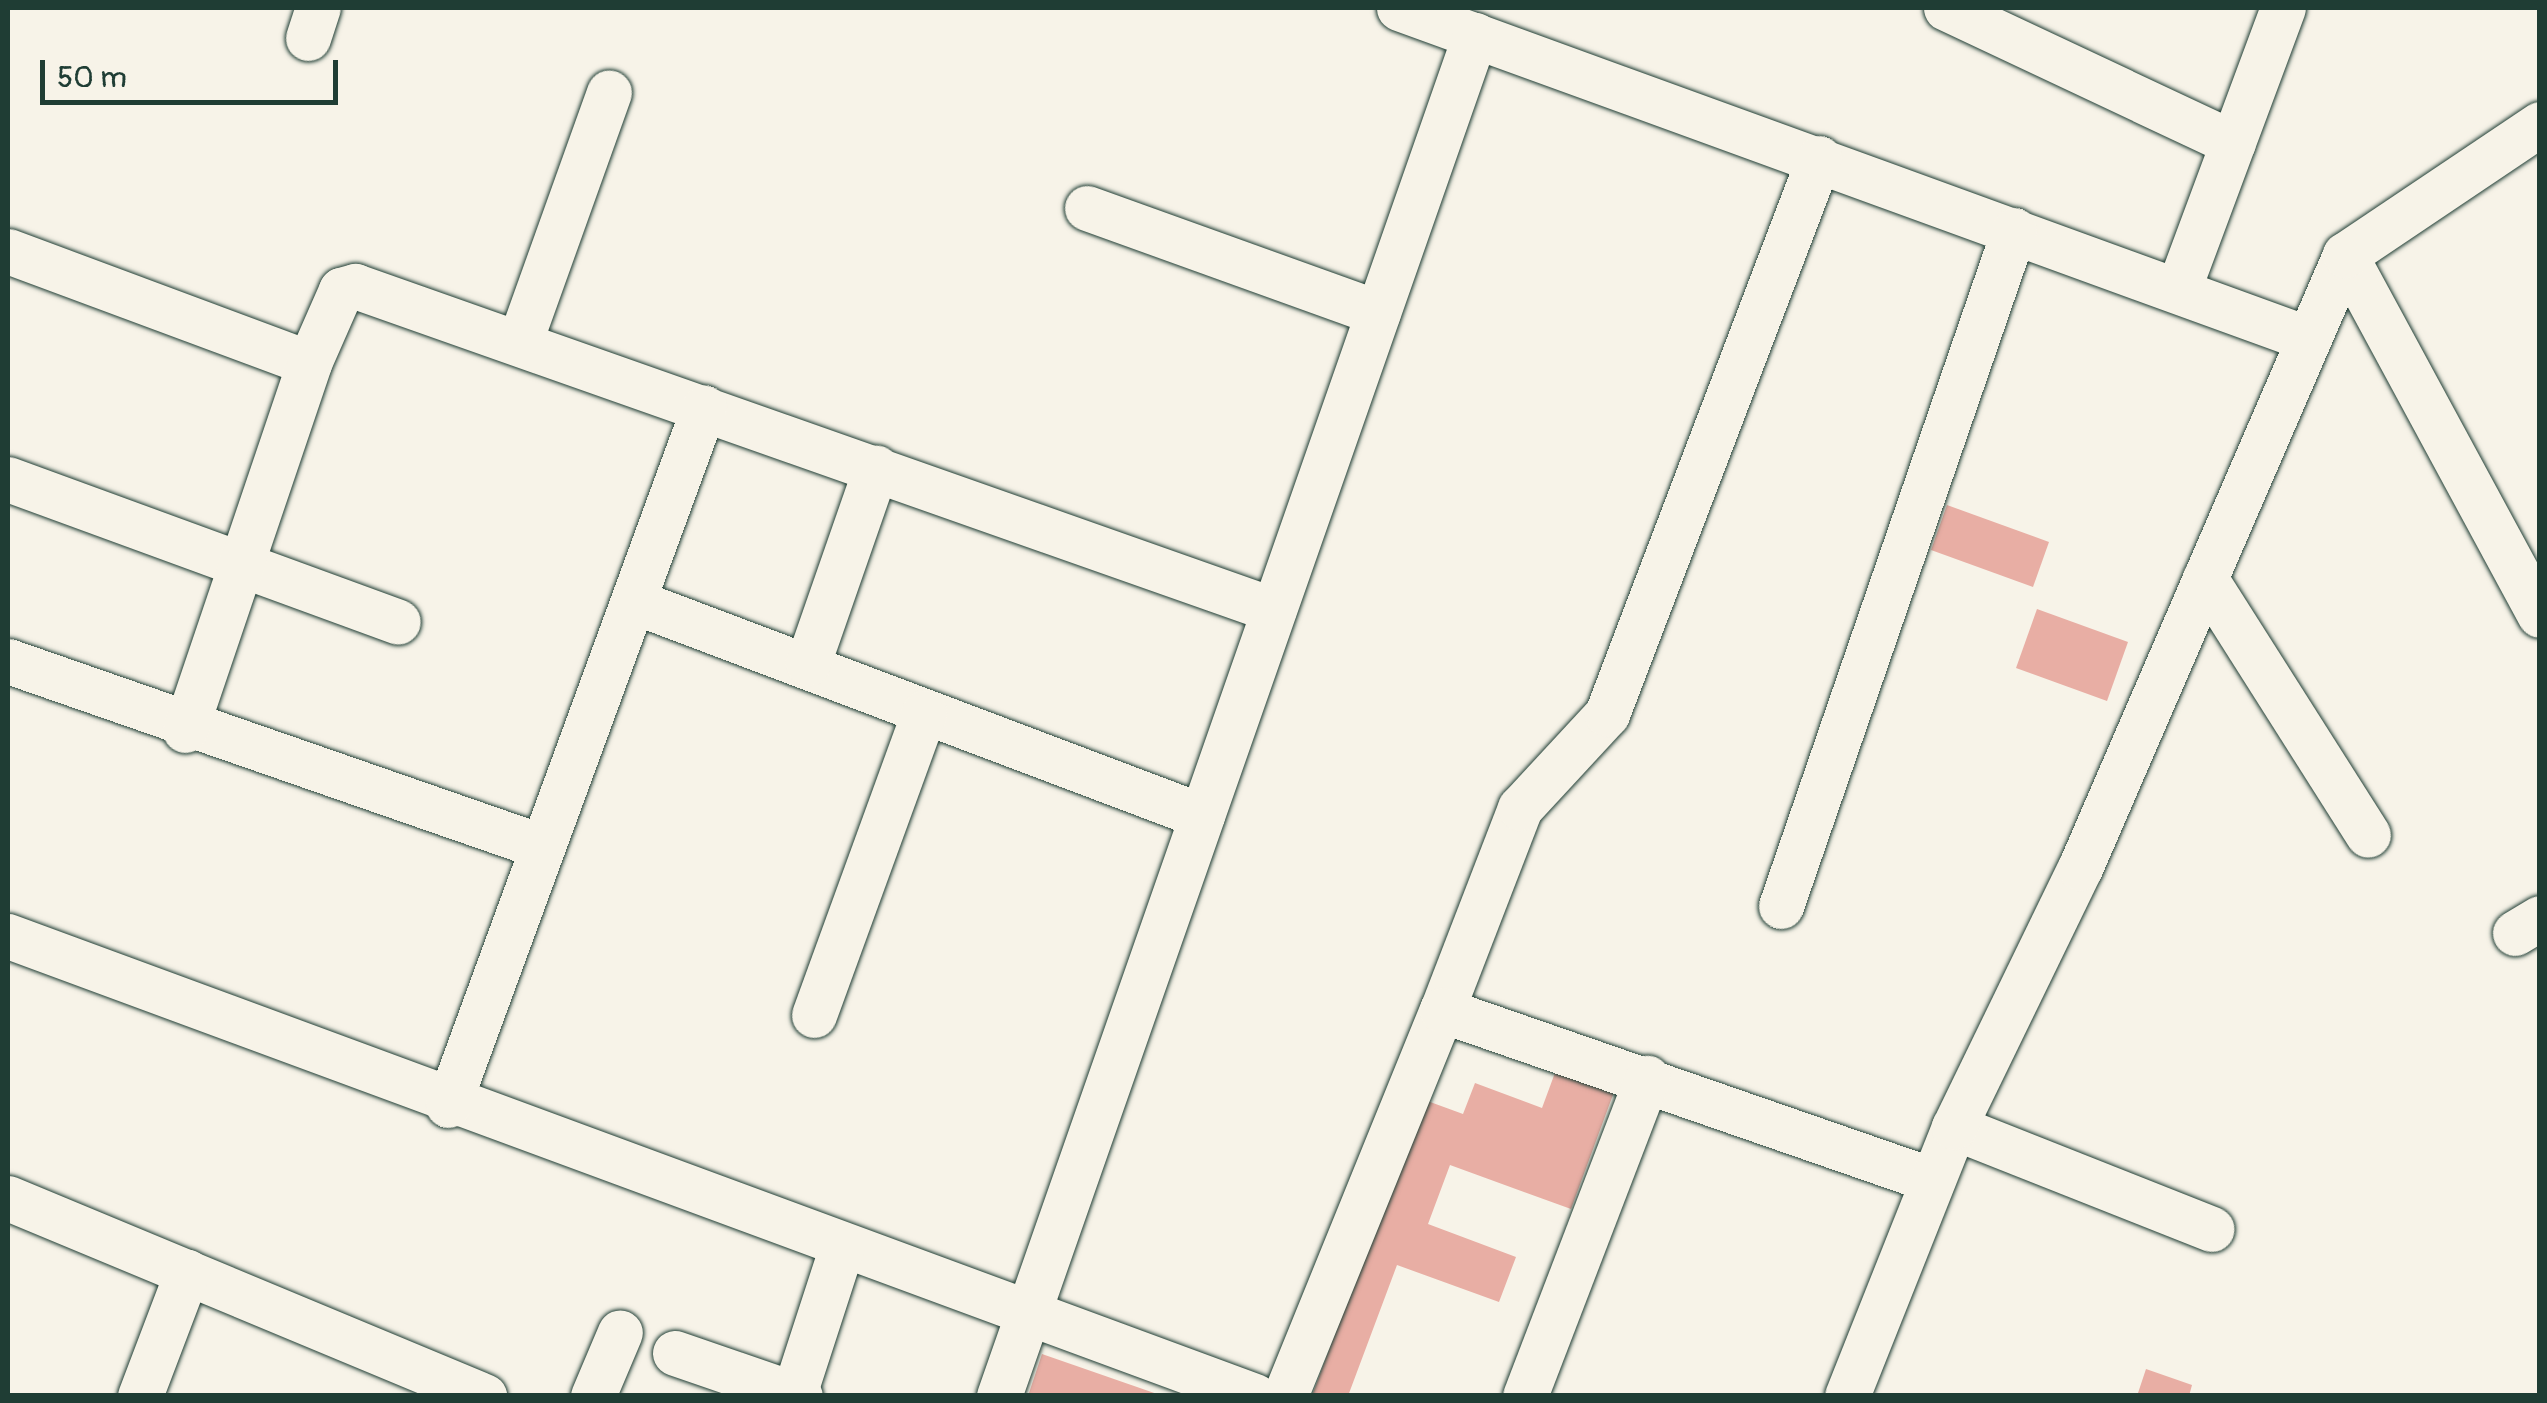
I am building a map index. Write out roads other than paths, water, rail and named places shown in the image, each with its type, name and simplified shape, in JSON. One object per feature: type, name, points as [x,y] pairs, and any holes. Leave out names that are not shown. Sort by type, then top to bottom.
[{"type":"street","points":[[1399,8],[2308,339]]},
{"type":"street","points":[[1946,8],[2232,144]]},
{"type":"street","points":[[2178,290],[2283,8]]},
{"type":"street","points":[[999,1396],[1475,35]]},
{"type":"street","points":[[520,341],[609,92]]},
{"type":"street","points":[[1847,1396],[1954,1127],[2205,578],[2344,255],[2540,124]]},
{"type":"street","points":[[1285,1396],[1520,808],[1607,714],[1819,158]]},
{"type":"street","points":[[1086,208],[1378,313]]},
{"type":"street","points":[[1781,906],[2014,230]]},
{"type":"street","points":[[8,252],[309,363]]},
{"type":"street","points":[[2344,255],[2540,615]]},
{"type":"street","points":[[185,730],[309,363],[341,290],[355,286],[1274,610]]},
{"type":"street","points":[[448,1105],[704,407]]},
{"type":"street","points":[[808,663],[876,468]]},
{"type":"street","points":[[8,479],[238,569],[398,622]]},
{"type":"street","points":[[2205,578],[2368,834]]},
{"type":"street","points":[[634,601],[808,663],[924,712],[1202,816]]},
{"type":"street","points":[[8,661],[185,730],[543,846]]},
{"type":"street","points":[[814,1014],[924,712]]},
{"type":"street","points":[[8,936],[448,1105],[1029,1309],[1255,1396]]},
{"type":"street","points":[[1442,1010],[1932,1180]]},
{"type":"street","points":[[1525,1396],[1647,1078]]},
{"type":"street","points":[[1954,1127],[2212,1229]]},
{"type":"street","points":[[8,1198],[187,1272],[389,1379],[484,1396]]},
{"type":"street","points":[[676,1354],[797,1394],[842,1246]]},
{"type":"street","points":[[140,1396],[187,1272]]},
{"type":"street","points":[[593,1396],[620,1332]]}]
